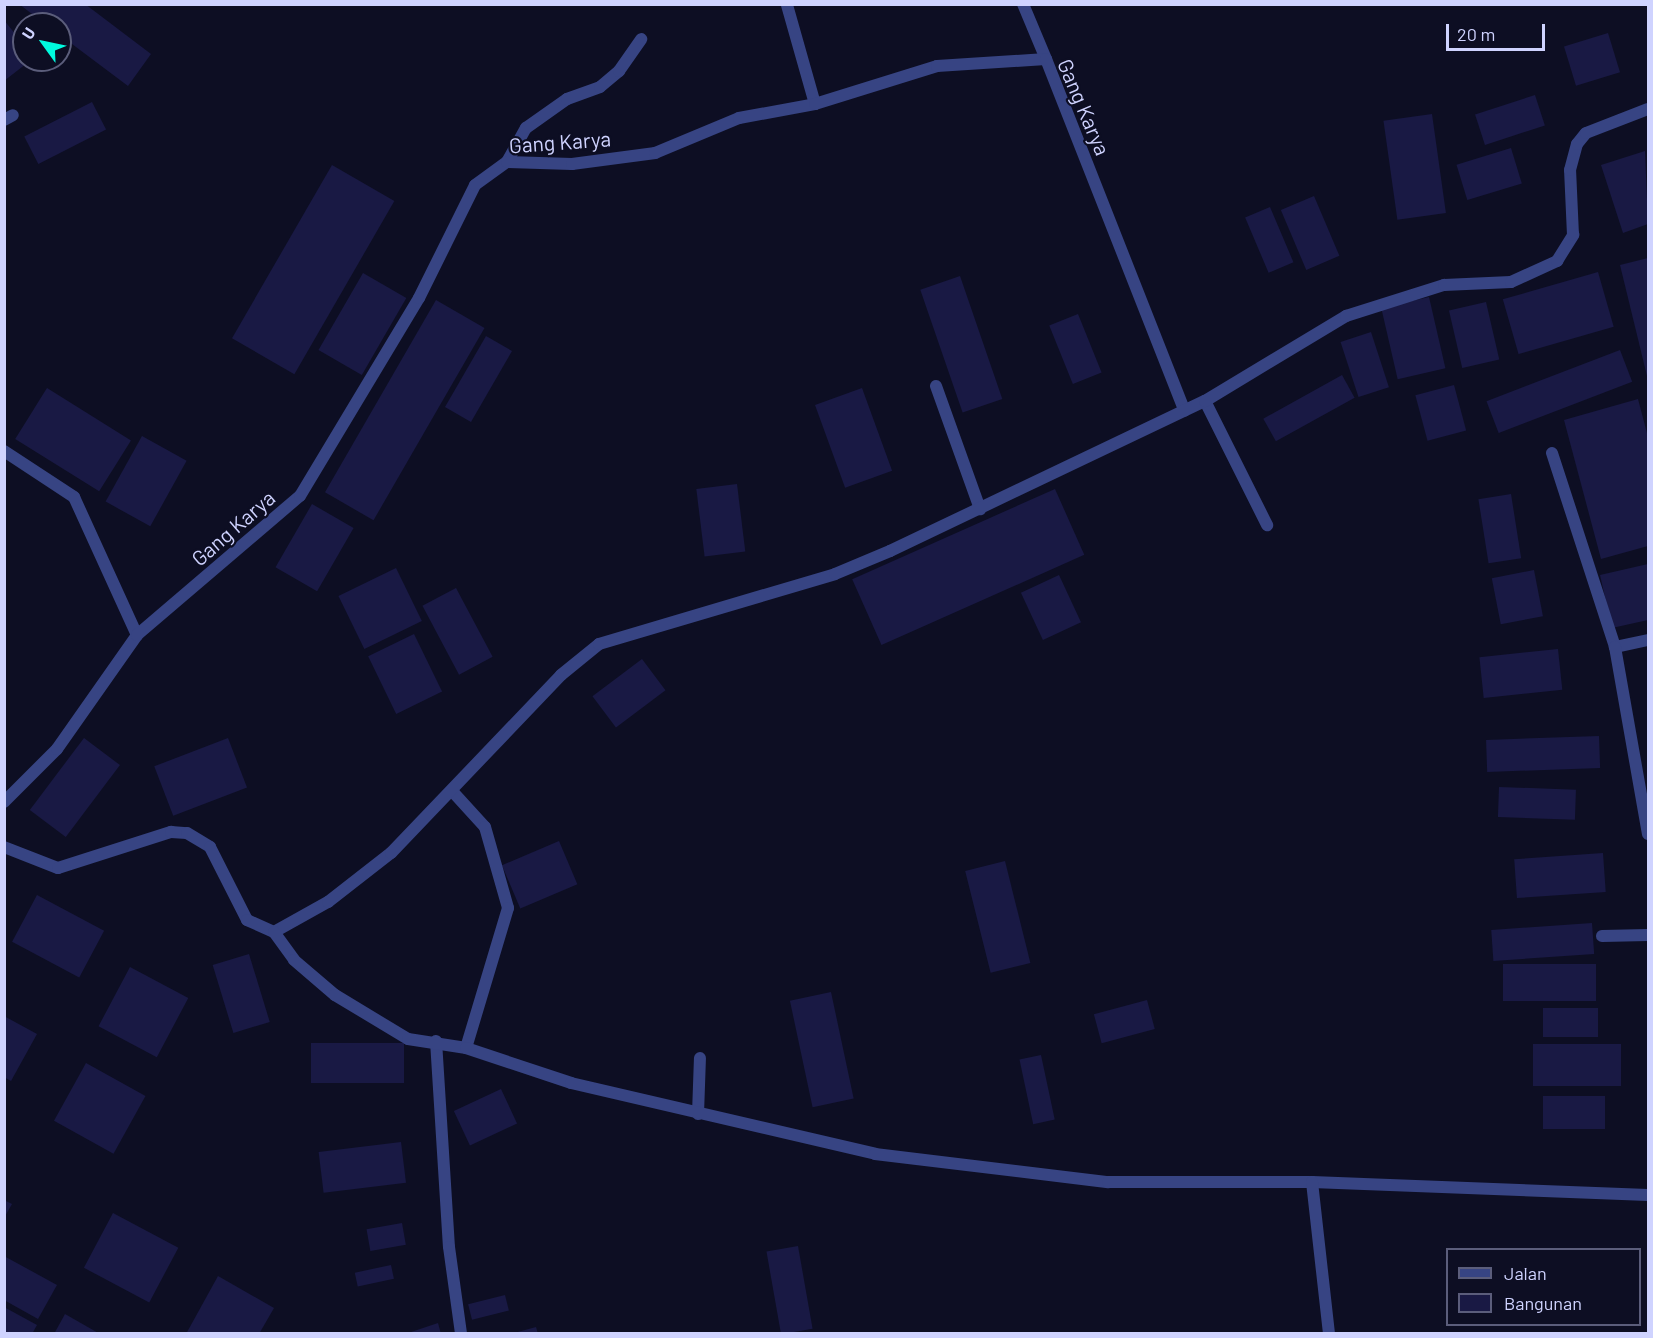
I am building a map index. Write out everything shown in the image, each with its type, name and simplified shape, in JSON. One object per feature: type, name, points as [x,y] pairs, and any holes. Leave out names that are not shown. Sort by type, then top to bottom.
[{"type":"street","points":[[1023,4],[1046,60]]},
{"type":"street","points":[[787,5],[815,104]]},
{"type":"street","points":[[507,162],[526,128],[567,99],[600,87],[619,71],[641,39]]},
{"type":"street","name":"Gang Karya","points":[[4,802],[57,749],[137,635],[300,496],[413,308],[475,185],[507,162],[572,164],[655,153],[739,118],[815,104],[937,66],[1046,60],[1185,411]]},
{"type":"street","points":[[274,932],[328,902],[391,853],[453,792],[561,675],[599,644],[835,574],[980,509],[1185,411],[1346,316],[1444,285],[1512,282],[1557,261],[1573,235],[1570,170],[1577,144],[1586,133],[1648,109]]},
{"type":"street","points":[[936,386],[980,509]]},
{"type":"street","points":[[1204,401],[1267,525]]},
{"type":"street","points":[[4,451],[74,497],[137,635]]},
{"type":"street","points":[[1552,453],[1615,647],[1648,834]]},
{"type":"street","points":[[1615,647],[1648,640]]},
{"type":"street","points":[[453,792],[485,827],[508,908],[466,1048]]},
{"type":"street","points":[[4,847],[58,868],[171,832],[188,833],[210,847],[247,920],[274,932],[294,960],[356,1010],[408,1039],[436,1041],[466,1048],[571,1083],[875,1154],[981,1169],[1108,1182],[1312,1182],[1648,1195]]},
{"type":"street","points":[[1602,936],[1648,935]]},
{"type":"street","points":[[436,1041],[448,1247],[461,1334]]},
{"type":"street","points":[[698,1114],[700,1058]]},
{"type":"street","points":[[1312,1182],[1329,1334]]},
{"type":"building","points":[[19,4],[85,4],[151,54],[128,86],[72,44],[72,12],[29,12]]},
{"type":"building","points":[[4,20],[12,30],[12,72],[16,72],[4,81]]},
{"type":"building","points":[[1608,33],[1620,72],[1576,86],[1564,46]]},
{"type":"building","points":[[1535,95],[1545,125],[1485,145],[1475,114]]},
{"type":"building","points":[[92,102],[106,130],[38,164],[24,137]]},
{"type":"building","points":[[1432,114],[1446,213],[1397,220],[1383,121]]},
{"type":"building","points":[[1511,148],[1522,183],[1467,200],[1456,165]]},
{"type":"building","points":[[1645,151],[1648,224],[1623,233],[1601,165]]},
{"type":"building","points":[[332,165],[394,201],[294,374],[232,338]]},
{"type":"building","points":[[1314,196],[1339,256],[1306,270],[1281,210]]},
{"type":"building","points":[[1270,207],[1293,262],[1269,273],[1245,218]]},
{"type":"building","points":[[1648,258],[1648,375],[1647,376],[1620,265]]},
{"type":"building","points":[[1598,272],[1614,327],[1519,354],[1503,299]]},
{"type":"building","points":[[363,273],[406,298],[362,375],[318,350]]},
{"type":"building","points":[[960,276],[1002,399],[963,413],[920,290]]},
{"type":"building","points":[[1429,297],[1445,368],[1398,379],[1381,308]]},
{"type":"building","points":[[436,300],[484,328],[373,520],[325,492]]},
{"type":"building","points":[[1486,302],[1499,359],[1462,368],[1449,311]]},
{"type":"building","points":[[1078,314],[1102,372],[1073,384],[1049,326]]},
{"type":"building","points":[[1371,332],[1389,387],[1358,397],[1341,342]]},
{"type":"building","points":[[486,336],[512,351],[471,422],[445,407]]},
{"type":"building","points":[[1620,350],[1632,382],[1499,433],[1486,401]]},
{"type":"building","points":[[1342,375],[1355,398],[1276,441],[1263,419]]},
{"type":"building","points":[[1454,385],[1466,430],[1428,441],[1415,395]]},
{"type":"building","points":[[47,388],[131,440],[99,491],[15,439]]},
{"type":"building","points":[[862,388],[892,471],[845,488],[815,405]]},
{"type":"building","points":[[1638,399],[1648,437],[1648,546],[1601,559],[1564,420]]},
{"type":"building","points":[[142,436],[187,461],[150,526],[106,502]]},
{"type":"building","points":[[737,484],[745,551],[705,556],[696,489]]},
{"type":"building","points":[[1055,489],[1084,555],[881,645],[852,579]]},
{"type":"building","points":[[1511,494],[1521,558],[1489,563],[1478,499]]},
{"type":"building","points":[[312,504],[354,528],[317,591],[276,567]]},
{"type":"building","points":[[1648,564],[1648,620],[1612,628],[1600,575]]},
{"type":"building","points":[[396,568],[422,621],[364,649],[338,596]]},
{"type":"building","points":[[1534,570],[1543,616],[1501,624],[1492,578]]},
{"type":"building","points":[[1059,575],[1081,622],[1043,640],[1021,593]]},
{"type":"building","points":[[456,588],[493,657],[459,675],[422,606]]},
{"type":"building","points":[[414,634],[442,692],[396,714],[368,656]]},
{"type":"building","points":[[1558,649],[1562,690],[1484,698],[1479,657]]},
{"type":"building","points":[[642,659],[665,690],[616,727],[592,696]]},
{"type":"building","points":[[1599,736],[1600,768],[1487,772],[1486,740]]},
{"type":"building","points":[[84,738],[120,765],[66,837],[30,810]]},
{"type":"building","points":[[228,738],[247,787],[173,816],[154,766]]},
{"type":"building","points":[[1499,787],[1576,790],[1575,820],[1498,817]]},
{"type":"building","points":[[559,841],[577,884],[520,908],[502,865]]},
{"type":"building","points":[[1603,853],[1606,892],[1517,898],[1514,859]]},
{"type":"building","points":[[1005,861],[1030,963],[991,973],[965,871]]},
{"type":"building","points":[[37,895],[104,931],[79,977],[12,942]]},
{"type":"building","points":[[1592,923],[1594,954],[1493,961],[1491,930]]},
{"type":"building","points":[[249,954],[270,1022],[233,1033],[213,965]]},
{"type":"building","points":[[1503,964],[1596,964],[1596,1001],[1503,1001]]},
{"type":"building","points":[[130,967],[188,998],[157,1057],[99,1026]]},
{"type":"building","points":[[831,992],[854,1099],[813,1107],[790,1001]]},
{"type":"building","points":[[1147,1000],[1155,1029],[1102,1043],[1094,1014]]},
{"type":"building","points":[[1543,1008],[1598,1008],[1598,1037],[1543,1037]]},
{"type":"building","points":[[4,1016],[37,1034],[11,1081],[4,1077]]},
{"type":"building","points":[[311,1043],[404,1043],[404,1083],[311,1083]]},
{"type":"building","points":[[1533,1044],[1621,1044],[1621,1086],[1533,1086]]},
{"type":"building","points":[[1041,1055],[1055,1120],[1033,1124],[1019,1060]]},
{"type":"building","points":[[86,1063],[145,1096],[113,1154],[54,1121]]},
{"type":"building","points":[[501,1089],[517,1123],[470,1145],[454,1111]]},
{"type":"building","points":[[1543,1096],[1605,1096],[1605,1129],[1543,1129]]},
{"type":"building","points":[[401,1142],[406,1183],[324,1193],[319,1152]]},
{"type":"building","points":[[4,1200],[12,1204],[4,1218]]},
{"type":"building","points":[[113,1213],[178,1248],[149,1302],[84,1268]]},
{"type":"building","points":[[402,1223],[406,1245],[370,1251],[367,1229]]},
{"type":"building","points":[[798,1246],[813,1329],[781,1334],[766,1252]]},
{"type":"building","points":[[4,1256],[57,1285],[38,1319],[4,1300]]},
{"type":"building","points":[[391,1265],[394,1279],[358,1286],[355,1273]]},
{"type":"building","points":[[218,1276],[274,1308],[259,1334],[186,1334]]},
{"type":"building","points":[[505,1295],[509,1311],[472,1320],[468,1304]]},
{"type":"building","points":[[4,1307],[37,1325],[32,1334],[4,1334]]},
{"type":"building","points":[[65,1314],[100,1334],[54,1334]]},
{"type":"building","points":[[438,1323],[441,1334],[408,1334],[408,1333]]},
{"type":"building","points":[[536,1327],[538,1334],[514,1334],[514,1333]]}]
